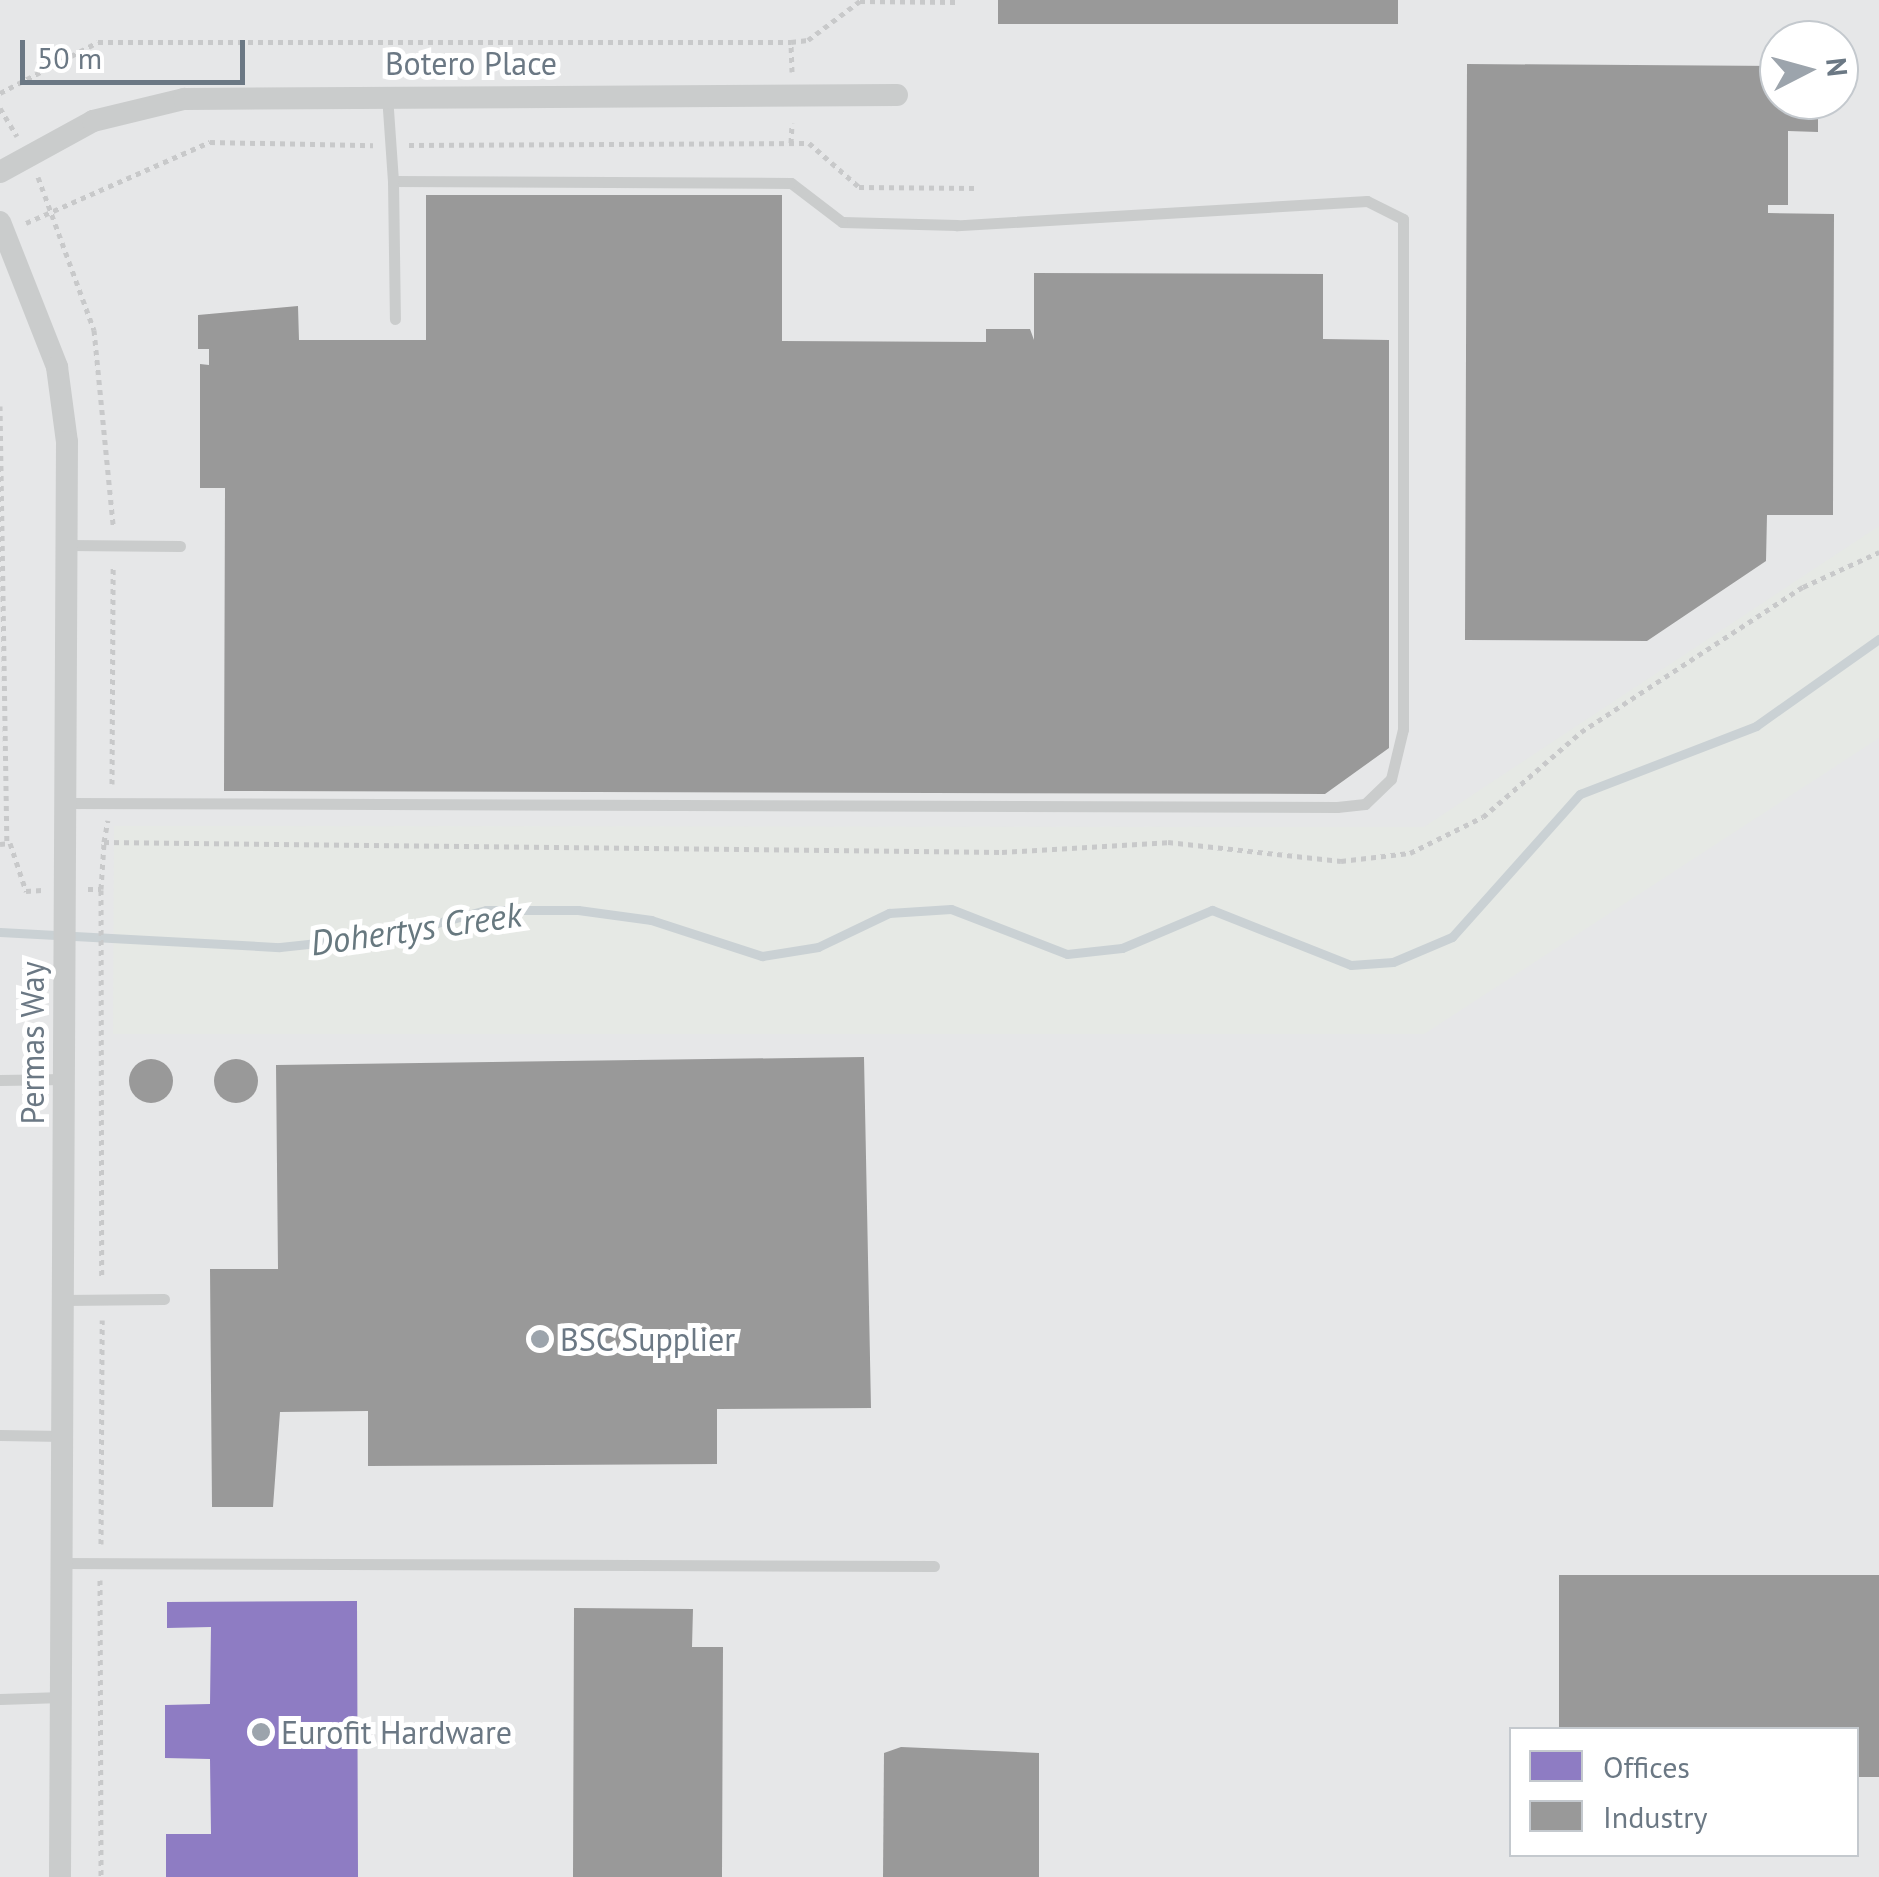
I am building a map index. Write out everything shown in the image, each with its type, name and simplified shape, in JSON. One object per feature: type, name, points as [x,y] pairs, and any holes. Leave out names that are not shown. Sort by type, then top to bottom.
[{"type":"street","name":"Botero Place","points":[[0,172],[93,121],[152,105],[387,95],[897,95]]},
{"type":"street","name":"Permas Way","points":[[0,222],[57,367],[68,546],[60,1877]]},
{"type":"lane","points":[[387,95],[395,320]]},
{"type":"lane","points":[[67,803],[1337,808],[1364,804],[1391,780],[1402,730],[1406,247],[1403,220],[1388,210],[1367,200],[957,225],[842,222],[791,184],[393,181]]},
{"type":"lane","points":[[68,546],[180,546]]},
{"type":"lane","points":[[0,1080],[65,1079]]},
{"type":"lane","points":[[64,1300],[164,1300]]},
{"type":"lane","points":[[0,1436],[63,1436]]},
{"type":"lane","points":[[62,1563],[934,1566]]},
{"type":"lane","points":[[0,1699],[62,1697]]},
{"type":"path","points":[[0,93],[98,42],[791,42],[808,40],[860,0],[955,2]]},
{"type":"path","points":[[791,42],[791,144]]},
{"type":"path","points":[[0,406],[7,843]]},
{"type":"path","points":[[100,889],[101,1877]]},
{"type":"shaded area","points":[[0,0],[1879,0],[1879,1877],[0,1877]]},
{"type":"shaded area","points":[[1879,526],[1879,738],[1424,1034],[113,1034],[114,826],[1424,827]]},
{"type":"building: Offices","name":"Eurofit Hardware","points":[[357,1601],[358,1877],[166,1877],[166,1834],[211,1834],[210,1759],[165,1758],[165,1705],[210,1704],[211,1627],[167,1628],[167,1602]]},
{"type":"building: Industry","points":[[998,0],[1398,0],[1398,24],[998,24]]},
{"type":"building: Industry","points":[[1467,64],[1759,66],[1759,120],[1818,120],[1818,132],[1788,131],[1788,205],[1768,205],[1768,213],[1834,214],[1833,515],[1767,515],[1766,561],[1647,641],[1465,640]]},
{"type":"building: Industry","points":[[426,195],[782,195],[782,341],[986,342],[986,329],[1030,329],[1034,340],[1034,273],[1323,274],[1323,339],[1389,340],[1389,748],[1325,794],[224,791],[225,488],[200,488],[200,364],[209,365],[209,349],[198,349],[198,315],[298,306],[299,340],[426,340]]},
{"type":"building: Industry","name":"BSC Supplier","points":[[864,1057],[871,1408],[717,1409],[717,1464],[368,1466],[368,1411],[280,1412],[273,1507],[212,1507],[210,1269],[278,1269],[276,1065]]},
{"type":"building: Industry","points":[[151,1059],[167,1065],[173,1081],[167,1097],[151,1103],[135,1097],[129,1081],[135,1065]]},
{"type":"building: Industry","points":[[236,1059],[252,1065],[258,1081],[252,1097],[236,1103],[220,1097],[214,1081],[220,1065]]},
{"type":"building: Industry","points":[[1559,1575],[1879,1575],[1879,1777],[1859,1777],[1859,1727],[1559,1727]]},
{"type":"building: Industry","points":[[574,1608],[693,1609],[692,1647],[723,1647],[722,1877],[573,1877]]},
{"type":"building: Industry","points":[[901,1747],[1039,1753],[1039,1877],[883,1877],[884,1753]]},
{"type":"waterway","name":"Dohertys Creek","points":[[0,932],[280,947],[392,935],[486,910],[578,910],[651,920],[762,956],[818,947],[889,913],[951,909],[1067,954],[1122,948],[1212,910],[1351,965],[1393,962],[1452,937],[1580,794],[1756,726],[1879,639]]},
{"type":"place","name":"BSC Supplier","points":[[540,1339]]},
{"type":"place","name":"Eurofit Hardware","points":[[261,1732]]}]
